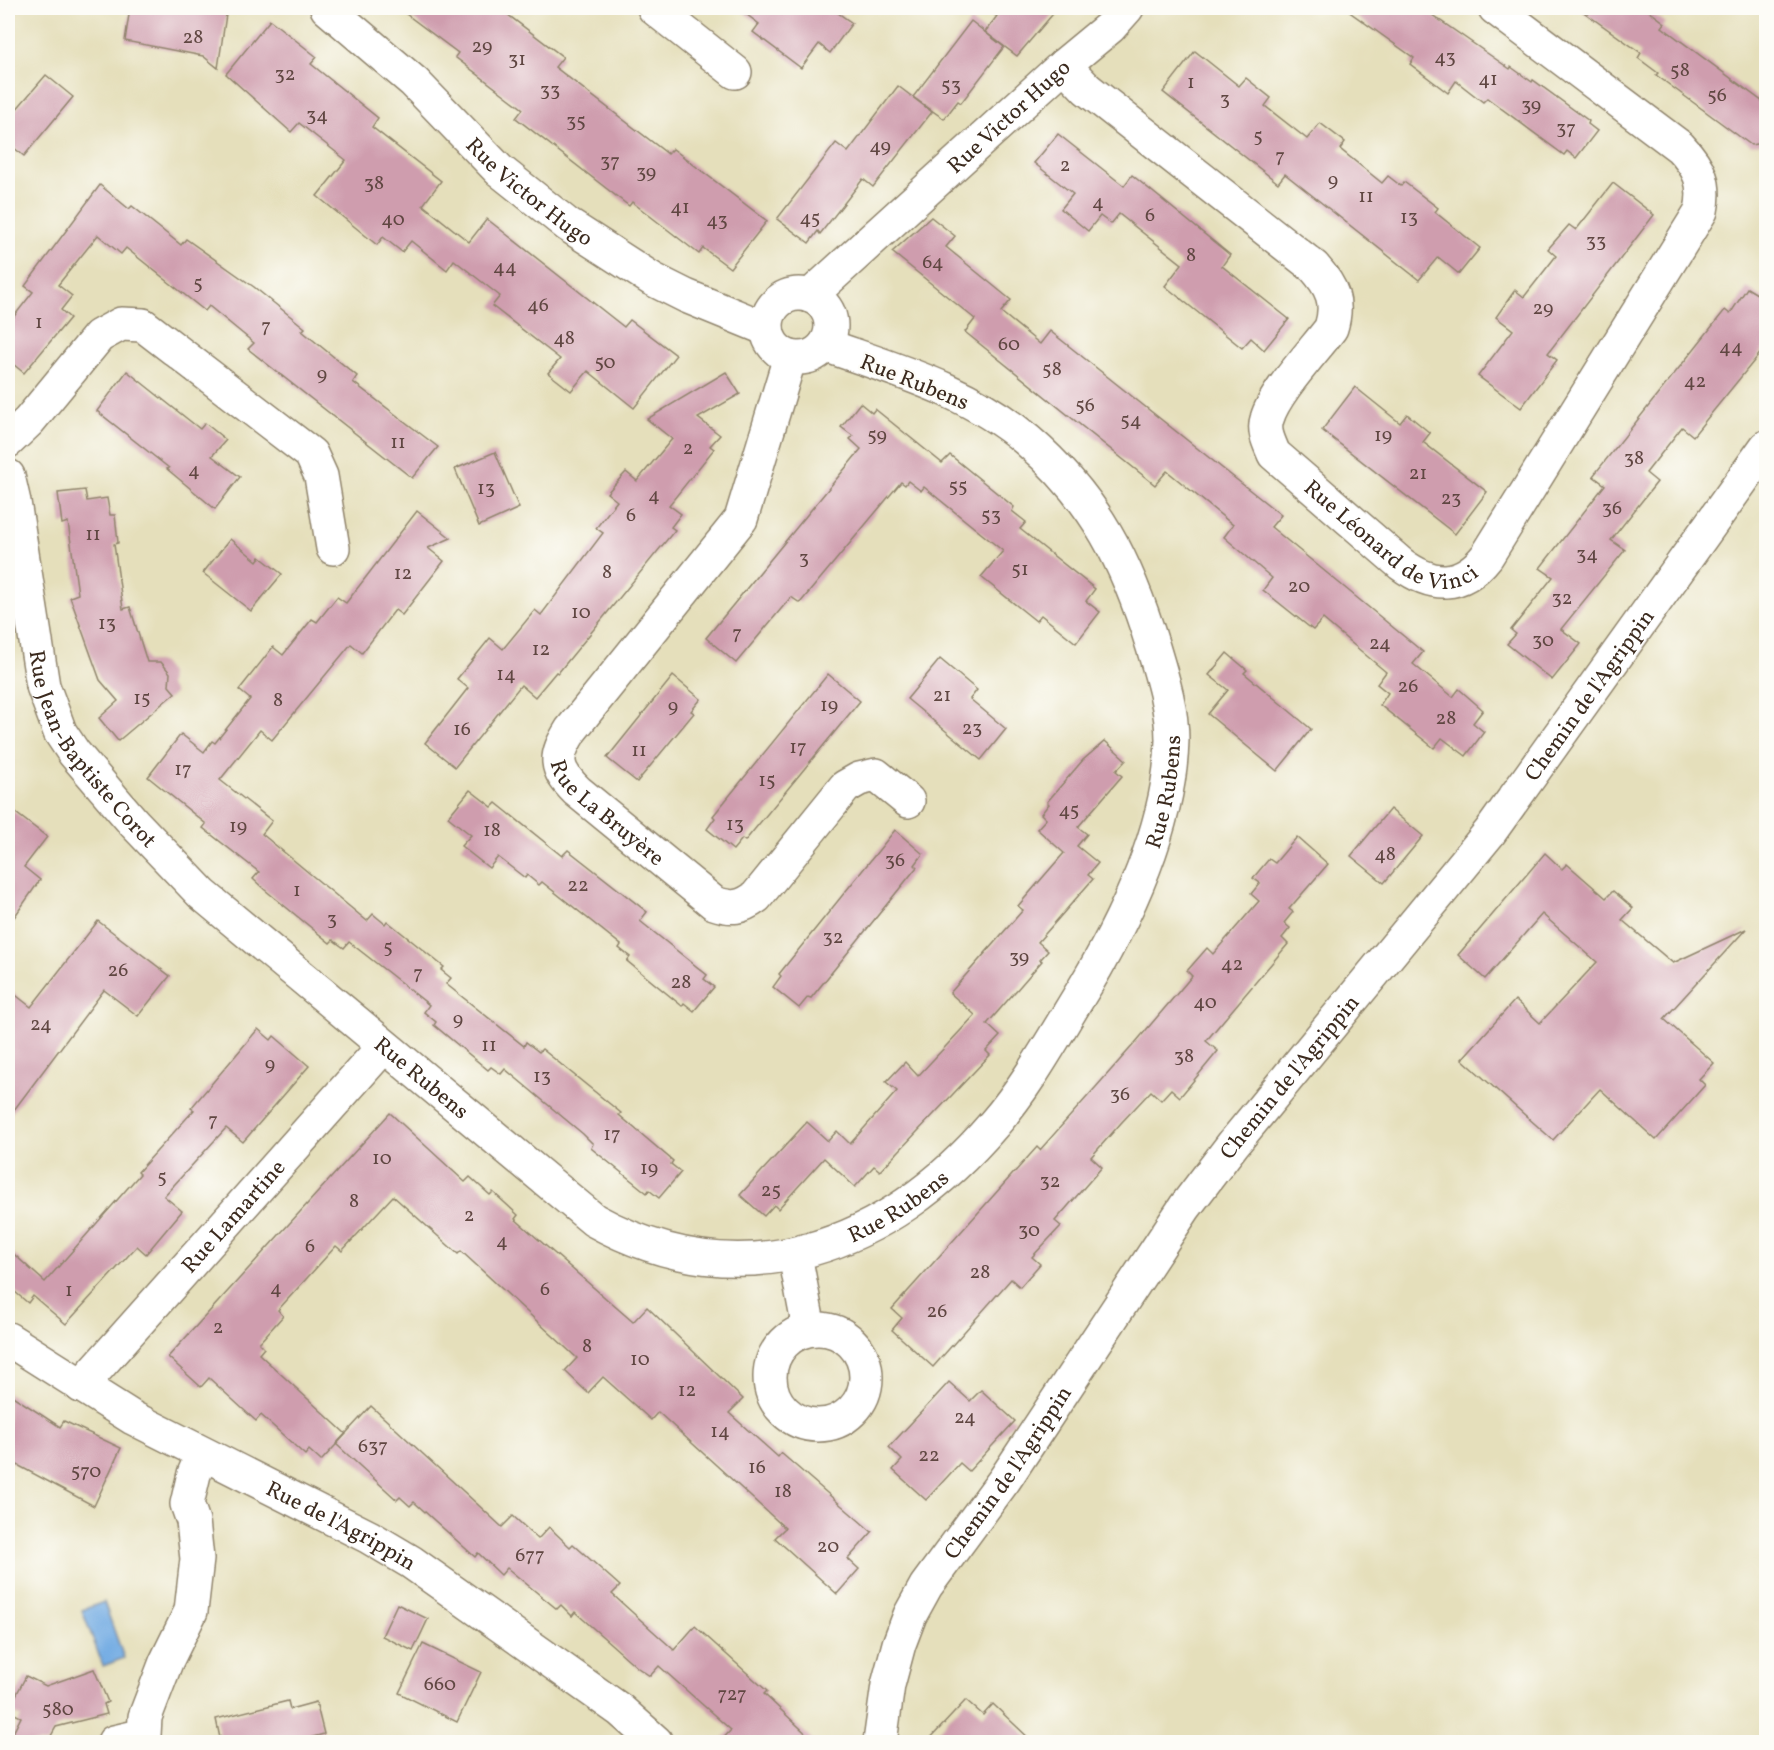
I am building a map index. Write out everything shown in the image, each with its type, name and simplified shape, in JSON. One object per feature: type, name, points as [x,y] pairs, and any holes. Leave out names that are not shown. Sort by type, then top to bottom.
[{"type":"street","name":"Rue Victor Hugo","points":[[327,8],[414,82],[499,170],[568,225],[652,279],[686,296],[767,328]]},
{"type":"street","points":[[654,8],[735,72]]},
{"type":"street","name":"Rue Victor Hugo","points":[[810,296],[1064,65],[1110,27],[1127,8]]},
{"type":"street","name":"Rue Léonard de Vinci","points":[[1064,65],[1087,89],[1314,267],[1328,282],[1335,299],[1335,314],[1331,328],[1273,404],[1266,420],[1266,438],[1274,454],[1401,564],[1432,582],[1450,580],[1466,576],[1487,556],[1701,211],[1705,194],[1702,179],[1694,162],[1680,147],[1495,8]]},
{"type":"street","points":[[790,295],[810,296],[823,305],[830,320],[830,336],[825,345],[807,357],[790,357],[774,346],[767,328],[769,314],[778,302],[790,295]]},
{"type":"street","points":[[8,441],[29,421],[99,336],[121,324],[143,325],[311,454],[321,476],[333,548]]},
{"type":"street","name":"Rue Rubens","points":[[228,917],[594,1220],[621,1234],[671,1251],[712,1259],[769,1258],[795,1255],[840,1240],[904,1204],[939,1179],[969,1151],[1011,1103],[1090,979],[1132,895],[1157,824],[1170,762],[1172,738],[1165,690],[1132,584],[1106,529],[1069,479],[1025,437],[971,403],[938,385],[825,345]]},
{"type":"street","name":"Rue La Bruyère","points":[[790,357],[741,519],[571,730],[559,749],[558,765],[564,778],[577,791],[714,903],[729,908],[743,906],[756,897],[845,787],[859,779],[876,775],[908,801]]},
{"type":"street","name":"Chemin de l'Agrippin","points":[[880,1743],[888,1685],[899,1644],[910,1615],[926,1586],[1005,1479],[1185,1207],[1233,1144],[1490,832],[1767,447]]},
{"type":"street","name":"Rue Jean-Baptiste Corot","points":[[8,476],[43,686],[60,732],[94,778],[134,823],[202,894],[228,917]]},
{"type":"street","name":"Rue Lamartine","points":[[81,1386],[384,1046]]},
{"type":"street","points":[[795,1255],[809,1329]]},
{"type":"street","name":"Rue de l'Agrippin","points":[[8,1339],[81,1386],[202,1455],[369,1537],[411,1562],[620,1710],[656,1743]]},
{"type":"street","points":[[135,1740],[166,1662],[191,1611],[197,1559],[193,1521],[187,1504],[194,1474],[202,1455]]},
{"type":"water","points":[[104,1602],[124,1658],[103,1666],[82,1610]]},
{"type":"building","points":[[130,8],[227,8],[218,68],[203,56],[125,41]]},
{"type":"building","points":[[398,8],[499,8],[563,57],[555,67],[668,154],[673,149],[767,221],[730,268],[703,248],[699,254],[632,202],[629,206],[516,118],[523,109],[455,57],[458,53]]},
{"type":"building","points":[[738,8],[831,8],[852,23],[830,53],[819,44],[801,68],[753,32],[759,24]]},
{"type":"building","points":[[981,8],[1058,8],[1017,56],[985,32],[997,16]]},
{"type":"building","points":[[1344,8],[1422,8],[1510,69],[1511,67],[1532,82],[1533,80],[1589,121],[1588,124],[1597,131],[1576,158],[1567,151],[1564,155],[1487,98],[1483,102],[1456,81],[1448,93],[1410,64],[1414,58]]},
{"type":"building","points":[[1578,8],[1645,8],[1665,23],[1662,27],[1767,105],[1767,142],[1751,145],[1656,75],[1658,73],[1638,58],[1641,53]]},
{"type":"building","points":[[270,20],[317,57],[311,64],[378,118],[372,127],[441,181],[423,205],[469,242],[487,219],[624,327],[630,320],[676,355],[634,408],[588,371],[571,391],[548,373],[560,359],[492,306],[500,296],[454,260],[447,270],[411,241],[402,252],[383,237],[377,245],[317,196],[346,160],[299,123],[291,132],[226,74]]},
{"type":"building","points":[[971,21],[1004,47],[961,103],[958,101],[944,119],[913,97]]},
{"type":"building","points":[[1195,51],[1239,86],[1246,78],[1271,98],[1265,106],[1307,139],[1320,123],[1345,142],[1340,149],[1382,183],[1388,176],[1401,186],[1404,182],[1438,208],[1435,212],[1480,248],[1459,274],[1438,257],[1419,280],[1285,174],[1278,183],[1163,92]]},
{"type":"building","points":[[46,75],[73,97],[24,156],[8,143],[8,119]]},
{"type":"building","points":[[898,86],[932,112],[873,187],[863,179],[820,234],[818,231],[809,243],[777,219],[836,143],[848,152]]},
{"type":"building","points":[[1058,134],[1124,186],[1132,175],[1230,255],[1222,266],[1289,319],[1264,350],[1251,338],[1242,348],[1165,286],[1182,264],[1119,214],[1111,224],[1100,216],[1088,231],[1061,209],[1073,194],[1034,163]]},
{"type":"building","points":[[1613,183],[1654,215],[1548,353],[1557,360],[1521,408],[1478,376],[1513,330],[1496,317],[1515,290],[1524,297],[1556,256],[1548,249],[1569,225],[1576,230]]},
{"type":"building","points":[[100,185],[129,209],[132,206],[181,245],[186,239],[254,287],[305,328],[302,331],[357,376],[353,382],[438,447],[412,478],[248,349],[254,343],[209,306],[205,311],[126,248],[121,254],[98,235],[58,285],[72,296],[61,310],[70,318],[24,373],[8,360],[8,324],[33,292],[25,286]]},
{"type":"building","points":[[931,217],[955,236],[946,247],[1011,300],[1001,312],[1040,344],[1050,331],[1281,515],[1271,527],[1423,652],[1413,664],[1453,697],[1459,689],[1483,710],[1473,723],[1484,732],[1466,756],[1442,738],[1434,748],[1380,705],[1388,693],[1377,684],[1386,672],[1323,619],[1313,630],[1263,590],[1272,578],[1224,537],[1233,525],[1167,471],[1155,485],[965,332],[975,319],[892,252]]},
{"type":"building","points":[[1747,288],[1767,300],[1767,345],[1693,436],[1682,427],[1646,473],[1657,482],[1611,540],[1625,550],[1561,629],[1581,644],[1552,680],[1507,644],[1516,634],[1511,630],[1553,577],[1540,568],[1605,485],[1593,476],[1725,310],[1730,314]]},
{"type":"building","points":[[127,371],[200,429],[205,423],[226,440],[212,456],[240,477],[215,509],[167,469],[169,468],[97,411]]},
{"type":"building","points":[[726,372],[740,394],[698,418],[720,435],[710,446],[714,449],[669,505],[681,514],[671,527],[675,530],[558,673],[556,672],[535,697],[521,685],[455,767],[425,743],[468,688],[457,679],[490,638],[503,649],[535,610],[541,615],[603,533],[596,528],[617,501],[607,493],[626,472],[637,481],[672,439],[647,419]]},
{"type":"building","points":[[1355,387],[1400,423],[1407,414],[1430,433],[1423,442],[1487,492],[1455,534],[1322,430]]},
{"type":"building","points":[[860,403],[872,413],[875,409],[942,463],[950,455],[1014,507],[1012,511],[1026,522],[1020,529],[1095,589],[1086,601],[1100,612],[1076,643],[1041,615],[1036,621],[981,577],[1003,551],[924,487],[921,491],[908,481],[905,485],[901,482],[800,603],[791,597],[736,663],[706,638],[861,449],[850,439],[853,436],[841,427]]},
{"type":"building","points":[[495,452],[519,508],[479,526],[455,469]]},
{"type":"building","points":[[85,490],[87,501],[107,498],[110,515],[115,515],[118,543],[114,544],[123,609],[130,607],[147,662],[161,662],[170,673],[169,686],[175,693],[118,741],[99,718],[118,701],[100,680],[70,597],[78,594],[68,522],[62,524],[58,493]]},
{"type":"building","points":[[417,511],[451,538],[428,548],[444,561],[402,615],[395,610],[362,653],[351,644],[272,740],[260,730],[220,780],[272,821],[262,834],[367,921],[373,914],[385,924],[387,921],[444,967],[441,970],[451,978],[446,984],[524,1046],[526,1042],[539,1052],[542,1049],[621,1113],[619,1115],[673,1161],[671,1164],[681,1172],[659,1198],[649,1190],[647,1193],[591,1148],[593,1144],[583,1134],[505,1069],[501,1074],[491,1067],[488,1070],[434,1025],[436,1022],[424,1012],[429,1005],[390,974],[349,942],[344,948],[333,940],[330,943],[265,890],[253,879],[259,872],[203,828],[206,824],[148,777],[181,734],[204,752],[212,741],[215,743],[250,699],[239,690],[273,647],[283,655],[312,619],[317,622],[337,597],[346,603]]},
{"type":"building","points":[[230,539],[257,561],[260,557],[282,574],[251,611],[203,573]]},
{"type":"building","points":[[1227,653],[1247,670],[1244,673],[1311,729],[1277,771],[1208,714],[1228,690],[1209,675]]},
{"type":"building","points":[[940,659],[977,690],[970,699],[1006,729],[981,760],[907,699]]},
{"type":"building","points":[[828,674],[860,701],[745,841],[742,839],[733,850],[707,829],[715,818],[713,816]]},
{"type":"building","points":[[673,676],[701,699],[691,711],[694,713],[637,782],[607,758]]},
{"type":"building","points":[[1105,741],[1126,760],[1116,771],[1122,776],[1078,827],[1087,834],[1077,846],[1098,863],[1088,875],[1093,879],[1038,942],[1048,951],[1040,960],[1042,961],[987,1024],[1000,1036],[986,1051],[990,1055],[880,1171],[874,1166],[855,1187],[824,1158],[778,1209],[774,1205],[764,1216],[740,1195],[807,1122],[828,1141],[837,1131],[850,1144],[897,1091],[886,1082],[905,1062],[918,1076],[975,1015],[950,993],[1023,910],[1018,906],[1064,853],[1037,829],[1046,819],[1041,814],[1049,804],[1047,802],[1083,760]]},
{"type":"building","points":[[470,790],[492,807],[496,803],[562,856],[568,850],[647,912],[640,921],[707,975],[704,979],[714,987],[694,1011],[684,1003],[682,1006],[627,961],[630,957],[619,948],[621,945],[542,882],[539,885],[527,875],[525,878],[498,857],[489,868],[461,846],[471,835],[448,817]]},
{"type":"building","points":[[8,807],[47,837],[24,867],[40,880],[8,926]]},
{"type":"building","points":[[1390,809],[1423,836],[1384,883],[1351,856]]},
{"type":"building","points":[[895,830],[923,854],[915,865],[917,867],[811,998],[808,997],[799,1008],[773,987],[781,976],[779,974]]},
{"type":"building","points":[[1297,837],[1328,864],[1289,909],[1293,912],[1284,923],[1290,928],[1282,938],[1288,944],[1206,1041],[1218,1051],[1180,1097],[1171,1089],[1161,1100],[1151,1091],[1121,1123],[1091,1157],[1102,1167],[1055,1221],[1061,1226],[1032,1257],[1040,1264],[1020,1287],[1011,1279],[933,1367],[892,1330],[902,1318],[892,1309],[1037,1147],[1040,1150],[1135,1043],[1192,976],[1187,971],[1207,948],[1213,954],[1259,901],[1251,894],[1260,883],[1253,878],[1269,859],[1275,863]]},
{"type":"building","points":[[1545,853],[1562,869],[1567,864],[1606,898],[1613,891],[1633,908],[1622,920],[1673,963],[1746,929],[1664,1019],[1714,1063],[1699,1079],[1705,1085],[1656,1140],[1600,1089],[1553,1140],[1462,1059],[1515,1000],[1540,1023],[1597,962],[1542,914],[1485,979],[1458,955]]},
{"type":"building","points":[[98,921],[170,976],[138,1016],[104,990],[8,1118],[8,989],[31,1007]]},
{"type":"building","points":[[258,1029],[271,1040],[274,1036],[309,1066],[243,1142],[226,1128],[164,1196],[182,1211],[146,1254],[137,1246],[66,1324],[33,1296],[28,1303],[8,1286],[8,1249],[45,1282],[194,1110],[191,1108]]},
{"type":"building","points":[[390,1113],[465,1182],[470,1177],[490,1195],[493,1192],[518,1215],[515,1219],[633,1322],[647,1307],[743,1399],[729,1413],[778,1457],[781,1453],[872,1532],[848,1559],[859,1569],[837,1594],[775,1538],[785,1528],[658,1412],[651,1420],[603,1377],[588,1393],[565,1371],[577,1358],[461,1251],[458,1254],[393,1196],[342,1251],[336,1246],[278,1310],[283,1316],[259,1343],[264,1348],[259,1354],[346,1434],[321,1461],[309,1450],[305,1455],[261,1415],[256,1421],[209,1378],[201,1387],[168,1357]]},
{"type":"building","points":[[949,1382],[970,1401],[981,1390],[1015,1421],[969,1471],[960,1463],[926,1500],[893,1470],[902,1460],[889,1447]]},
{"type":"building","points":[[8,1393],[60,1427],[64,1421],[121,1448],[94,1506],[8,1460]]},
{"type":"building","points":[[371,1406],[502,1527],[513,1516],[538,1539],[549,1527],[570,1547],[573,1544],[620,1586],[612,1594],[674,1650],[695,1626],[767,1691],[764,1694],[816,1743],[719,1743],[731,1730],[659,1666],[650,1676],[575,1612],[572,1616],[561,1605],[557,1609],[507,1568],[501,1575],[478,1553],[475,1557],[414,1502],[410,1506],[400,1497],[397,1500],[336,1444]]},
{"type":"building","points":[[397,1604],[428,1619],[413,1651],[382,1636]]},
{"type":"building","points":[[423,1644],[481,1672],[457,1722],[399,1693]]},
{"type":"building","points":[[94,1669],[108,1702],[104,1704],[107,1714],[56,1727],[47,1743],[8,1743],[21,1717],[8,1711],[26,1676],[46,1686]]},
{"type":"building","points":[[966,1700],[983,1715],[993,1704],[1034,1743],[926,1743]]},
{"type":"building","points":[[288,1701],[290,1709],[316,1702],[324,1734],[291,1743],[221,1743],[216,1719]]}]
